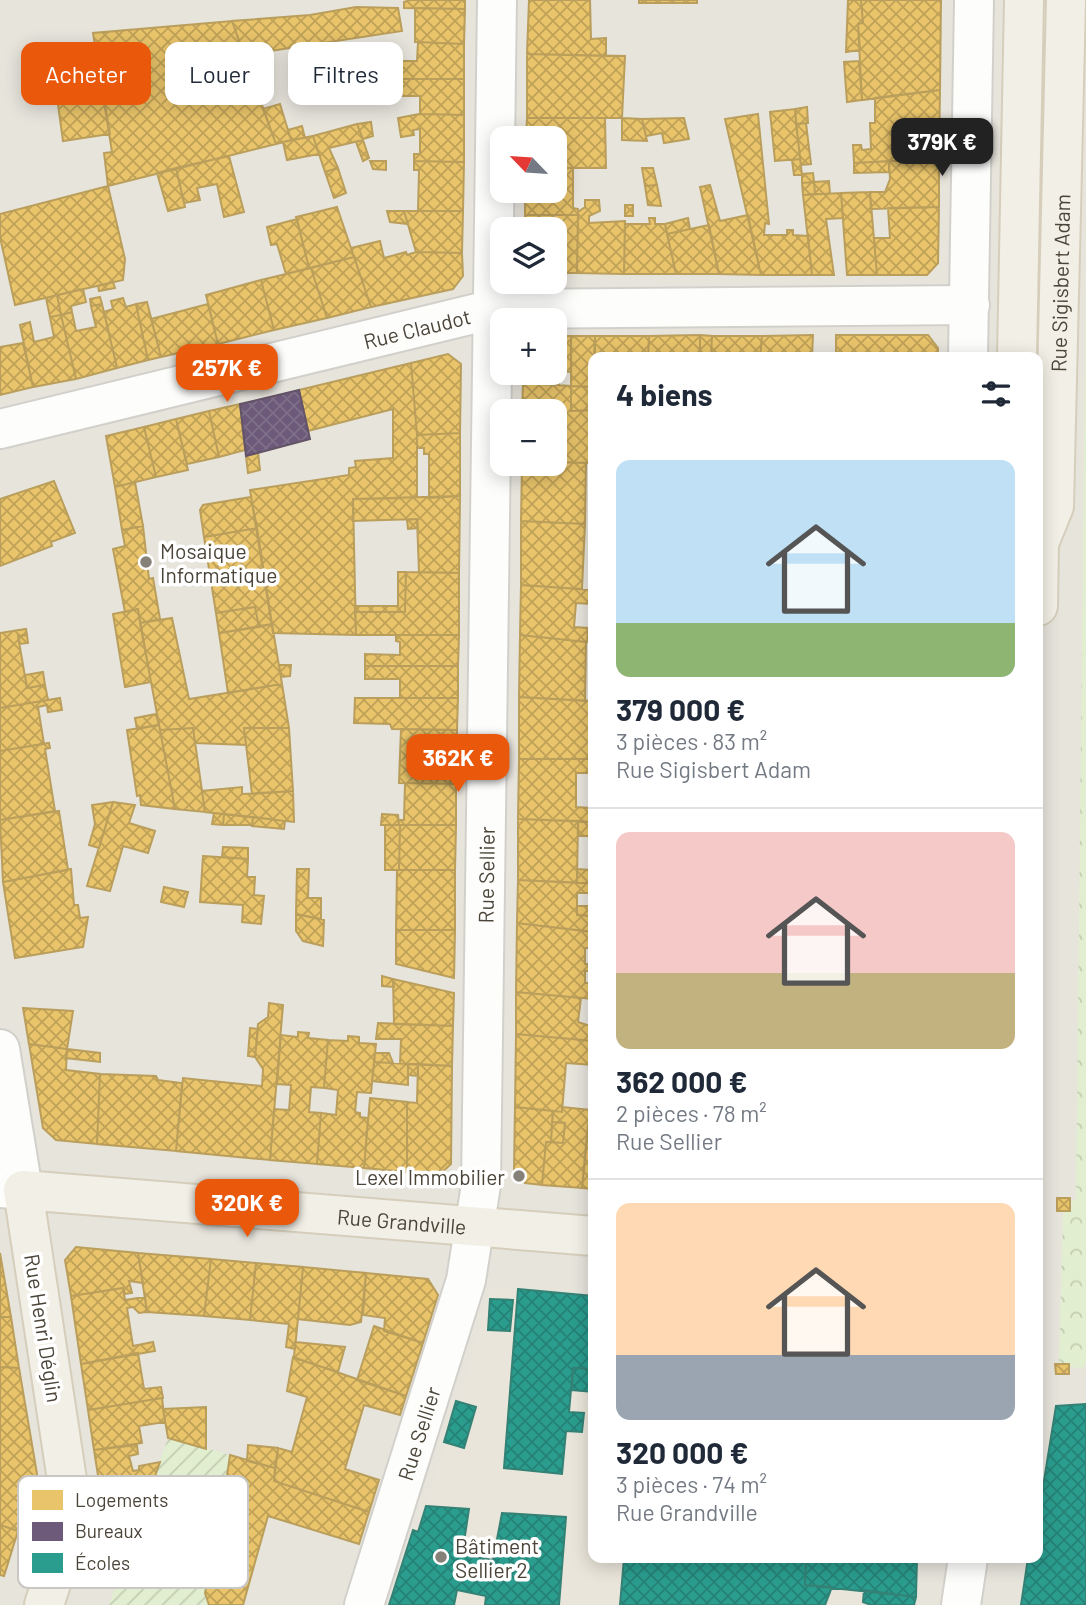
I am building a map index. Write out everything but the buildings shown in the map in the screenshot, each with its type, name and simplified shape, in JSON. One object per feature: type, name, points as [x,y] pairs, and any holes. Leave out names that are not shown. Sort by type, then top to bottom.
[{"type":"main road","points":[[1017,352],[1024,0]]},
{"type":"main road","name":"Rue Sigisbert Adam","points":[[1043,531],[1054,506],[1066,0]]},
{"type":"main road","name":"Rue Grandville","points":[[11,1189],[588,1236]]},
{"type":"main road","name":"Rue Henri Déglin","points":[[11,1189],[66,1476]]},
{"type":"main road","name":"Rue Henri Déglin","points":[[44,1605],[49,1588]]},
{"type":"street","name":"Rue Sellier","points":[[494,308],[497,0]]},
{"type":"street","points":[[968,352],[974,0]]},
{"type":"street","name":"Rue Claudot","points":[[567,308],[970,305]]},
{"type":"street","name":"Rue Claudot","points":[[0,429],[490,310]]},
{"type":"street","name":"Rue Sellier","points":[[364,1605],[466,1280],[482,1162],[493,385]]},
{"type":"street","name":"Rue Henri Déglin","points":[[0,1049],[11,1189]]},
{"type":"street","points":[[958,1563],[961,1604]]},
{"type":"street","points":[[961,1604],[967,1563]]},
{"type":"shaded area","points":[[0,0],[1086,0],[1086,1605],[0,1605]]},
{"type":"shaded area","points":[[500,1288],[588,1296],[588,1563],[917,1563],[916,1597],[857,1605],[389,1605],[413,1530],[418,1531],[490,1295]]},
{"type":"green space","points":[[1086,270],[1086,1364],[1082,1369],[1059,1364],[1063,1211],[1057,1211],[1057,1198],[1070,1198],[1071,1202],[1076,1199]]},
{"type":"green space","points":[[168,1438],[230,1455],[227,1476],[155,1476]]},
{"type":"green space","points":[[115,1588],[206,1588],[209,1605],[109,1605]]},
{"type":"place","name":"Mosaique Informatique","points":[[146,562]]},
{"type":"place","name":"Lexel Immobilier","points":[[519,1176]]},
{"type":"place","name":"Bâtiment Sellier 2","points":[[441,1557]]}]
